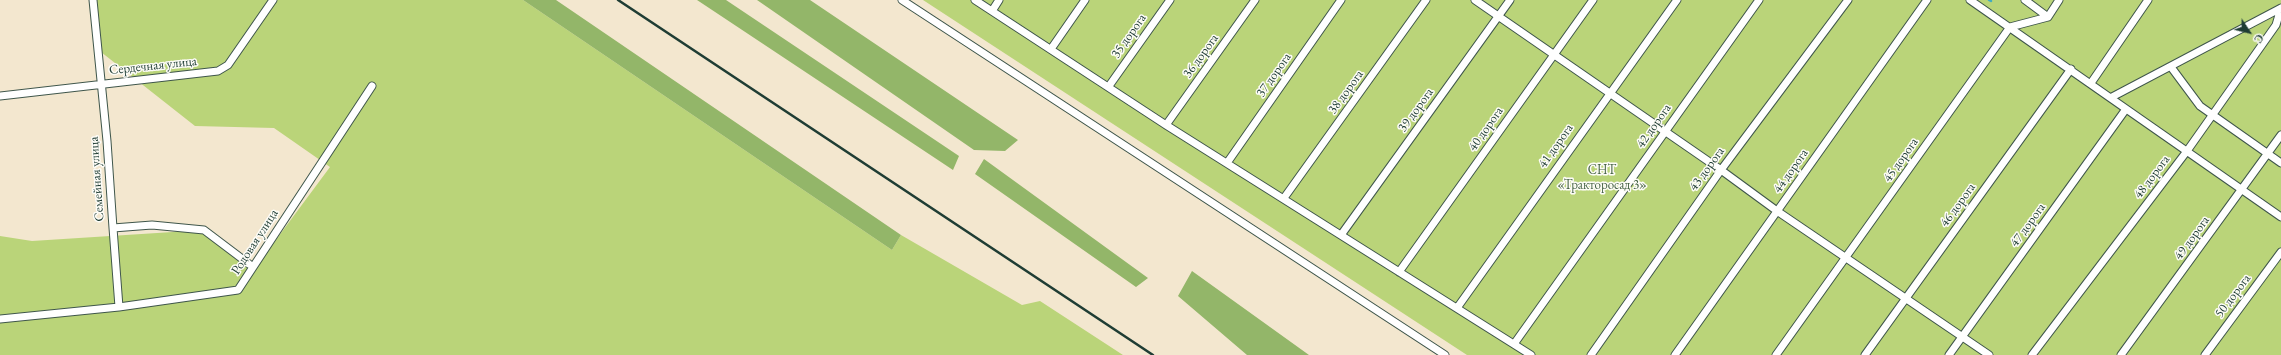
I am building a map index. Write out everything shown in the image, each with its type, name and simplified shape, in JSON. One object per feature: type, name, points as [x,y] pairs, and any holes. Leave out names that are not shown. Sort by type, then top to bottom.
[{"type":"street","name":"Семейная улица","points":[[93,0],[113,228],[152,225],[204,230],[253,267]]},
{"type":"street","name":"Сердечная улица","points":[[0,96],[218,71],[228,65],[273,0]]},
{"type":"street","points":[[902,0],[1445,355]]},
{"type":"street","points":[[975,0],[1166,125],[1531,355]]},
{"type":"street","points":[[992,11],[1000,0]]},
{"type":"street","points":[[1051,49],[1085,0]]},
{"type":"street","name":"35 дорога","points":[[1108,86],[1170,0]]},
{"type":"street","name":"36 дорога","points":[[1166,125],[1256,0]]},
{"type":"street","name":"37 дорога","points":[[1227,163],[1342,0]]},
{"type":"street","name":"38 дорога","points":[[1284,198],[1426,0]]},
{"type":"street","points":[[1475,0],[1721,170],[1777,211],[1906,297],[1989,355]]},
{"type":"street","name":"39 дорога","points":[[1341,235],[1510,0]]},
{"type":"street","name":"40 дорога","points":[[1399,272],[1593,0]]},
{"type":"street","name":"41 дорога","points":[[1456,308],[1608,93],[1677,0]]},
{"type":"street","name":"42 дорога","points":[[1514,344],[1759,0]]},
{"type":"street","name":"43 дорога","points":[[1591,355],[1721,170],[1848,0]]},
{"type":"street","name":"44 дорога","points":[[1675,355],[1927,0]]},
{"type":"street","points":[[1970,0],[2112,97],[2126,109],[2281,217]]},
{"type":"street","points":[[2025,0],[2048,17]]},
{"type":"street","points":[[2010,27],[2048,17],[2060,0]]},
{"type":"street","points":[[2090,83],[2148,0]]},
{"type":"street","points":[[2112,97],[2281,8]]},
{"type":"street","name":"48 дорога","points":[[2032,355],[2213,115],[2276,25],[2281,8]]},
{"type":"street","name":"45 дорога","points":[[1776,355],[2010,27]]},
{"type":"street","points":[[2171,67],[2200,106],[2281,163]]},
{"type":"street","name":"46 дорога","points":[[1865,355],[2071,69]]},
{"type":"street","name":"Родовая улица","points":[[0,319],[119,307],[238,290],[372,86]]},
{"type":"street","name":"47 дорога","points":[[1949,355],[2126,109]]},
{"type":"street","name":"49 дорога","points":[[2121,355],[2281,135]]},
{"type":"street","points":[[113,228],[119,307]]},
{"type":"street","name":"50 дорога","points":[[2205,355],[2281,252]]},
{"type":"green space","points":[[97,0],[523,0],[892,250],[901,235],[1022,305],[1040,301],[1123,355],[0,355],[0,236],[32,241],[204,230],[255,268],[330,167],[274,128],[195,126],[101,52]]},
{"type":"green space","points":[[523,0],[556,0],[901,235],[892,250]]},
{"type":"green space","points":[[697,0],[726,0],[959,156],[953,170]]},
{"type":"green space","points":[[757,0],[810,0],[1018,140],[1005,151],[974,150]]},
{"type":"green space","name":"СНТ «Тракторосад 3»","points":[[923,0],[2281,0],[2281,355],[1467,355]]},
{"type":"green space","points":[[984,159],[1148,278],[1136,287],[975,174]]},
{"type":"green space","points":[[1192,271],[1309,355],[1247,355],[1178,296]]},
{"type":"railway","points":[[618,0],[1153,355]]}]
